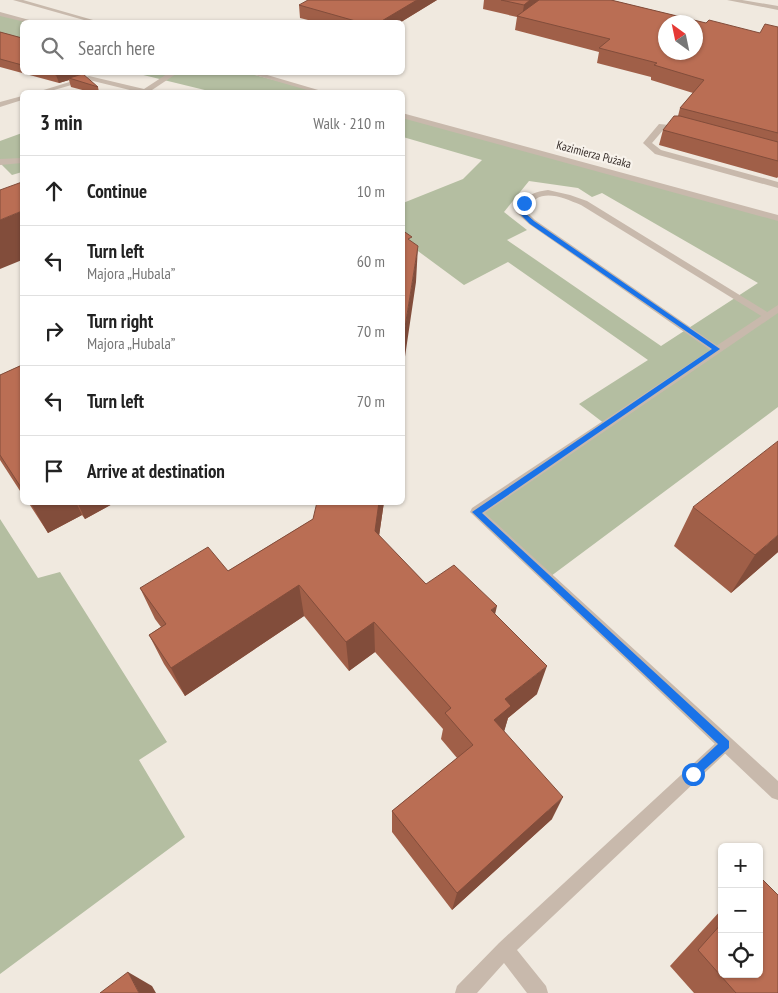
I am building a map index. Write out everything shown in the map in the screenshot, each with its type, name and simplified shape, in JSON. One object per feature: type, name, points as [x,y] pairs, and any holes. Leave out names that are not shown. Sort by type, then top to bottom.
[{"type":"street","points":[[16,0],[91,20]]},
{"type":"street","points":[[730,0],[778,8]]},
{"type":"street","points":[[0,14],[23,20]]},
{"type":"street","points":[[148,90],[171,75]]},
{"type":"street","points":[[258,75],[314,90]]},
{"type":"street","points":[[48,90],[88,78],[137,90]]},
{"type":"street","points":[[0,105],[20,99]]},
{"type":"street","name":"Kazimierza Pużaka","points":[[405,116],[777,216]]},
{"type":"street","points":[[686,130],[662,126],[647,143],[658,152],[778,185]]},
{"type":"street","points":[[0,162],[20,161]]},
{"type":"street","points":[[716,349],[532,222],[521,212],[524,203],[535,194],[546,192],[564,194],[584,203],[772,312],[476,512],[778,792]]},
{"type":"street","points":[[464,993],[505,949],[725,744]]},
{"type":"street","points":[[505,949],[539,993]]},
{"type":"green space","points":[[0,14],[23,20],[20,20],[20,43],[0,41]]},
{"type":"green space","points":[[143,75],[255,75],[313,90],[205,90]]},
{"type":"green space","points":[[405,116],[778,218],[778,407],[547,579],[476,512],[605,424],[579,404],[648,360],[508,262],[464,285],[405,241],[405,202],[463,179],[482,160],[405,138]],"holes":[[[529,181],[578,188],[592,197],[602,193],[758,283],[661,346],[507,240],[527,230],[504,212]]]},
{"type":"green space","points":[[20,134],[20,173],[12,175],[0,163],[0,141]]},
{"type":"green space","points":[[0,519],[38,578],[60,572],[167,742],[139,760],[185,837],[0,974]]},
{"type":"building","points":[[308,0],[417,0],[383,20],[352,20],[299,5]]},
{"type":"building","points":[[501,0],[530,0],[524,5]]},
{"type":"building","points":[[539,0],[611,0],[673,15],[658,15],[658,60],[703,60],[703,22],[706,23],[709,20],[760,33],[765,24],[778,27],[778,133],[680,108],[704,80],[654,65],[657,63],[599,48],[610,39],[517,16]]},
{"type":"building","points":[[0,32],[20,37],[20,64],[0,59]]},
{"type":"building","points":[[84,75],[98,87],[69,78]]},
{"type":"building","points":[[674,116],[778,142],[778,161],[663,130]]},
{"type":"building","points":[[20,183],[20,212],[0,220],[0,190]]},
{"type":"building","points":[[405,232],[412,237],[408,239],[418,246],[405,327]]},
{"type":"building","points":[[20,366],[20,486],[0,455],[0,375]]},
{"type":"building","points":[[778,441],[778,535],[755,555],[693,507]]},
{"type":"building","points":[[316,505],[379,505],[375,531],[426,584],[454,565],[497,606],[491,610],[547,666],[505,699],[511,706],[494,720],[563,797],[457,893],[392,811],[473,745],[445,713],[451,708],[374,622],[346,642],[299,585],[171,668],[149,635],[166,624],[140,588],[208,547],[228,571],[313,519]]},
{"type":"building","points":[[763,880],[778,895],[778,993],[736,993],[723,978],[763,978]]},
{"type":"building","points":[[718,928],[718,973],[698,950]]},
{"type":"building","points":[[128,972],[139,993],[100,993]]},
{"type":"route","points":[[524,203],[521,212],[532,222],[716,349],[476,512],[725,744],[693,774]]}]
